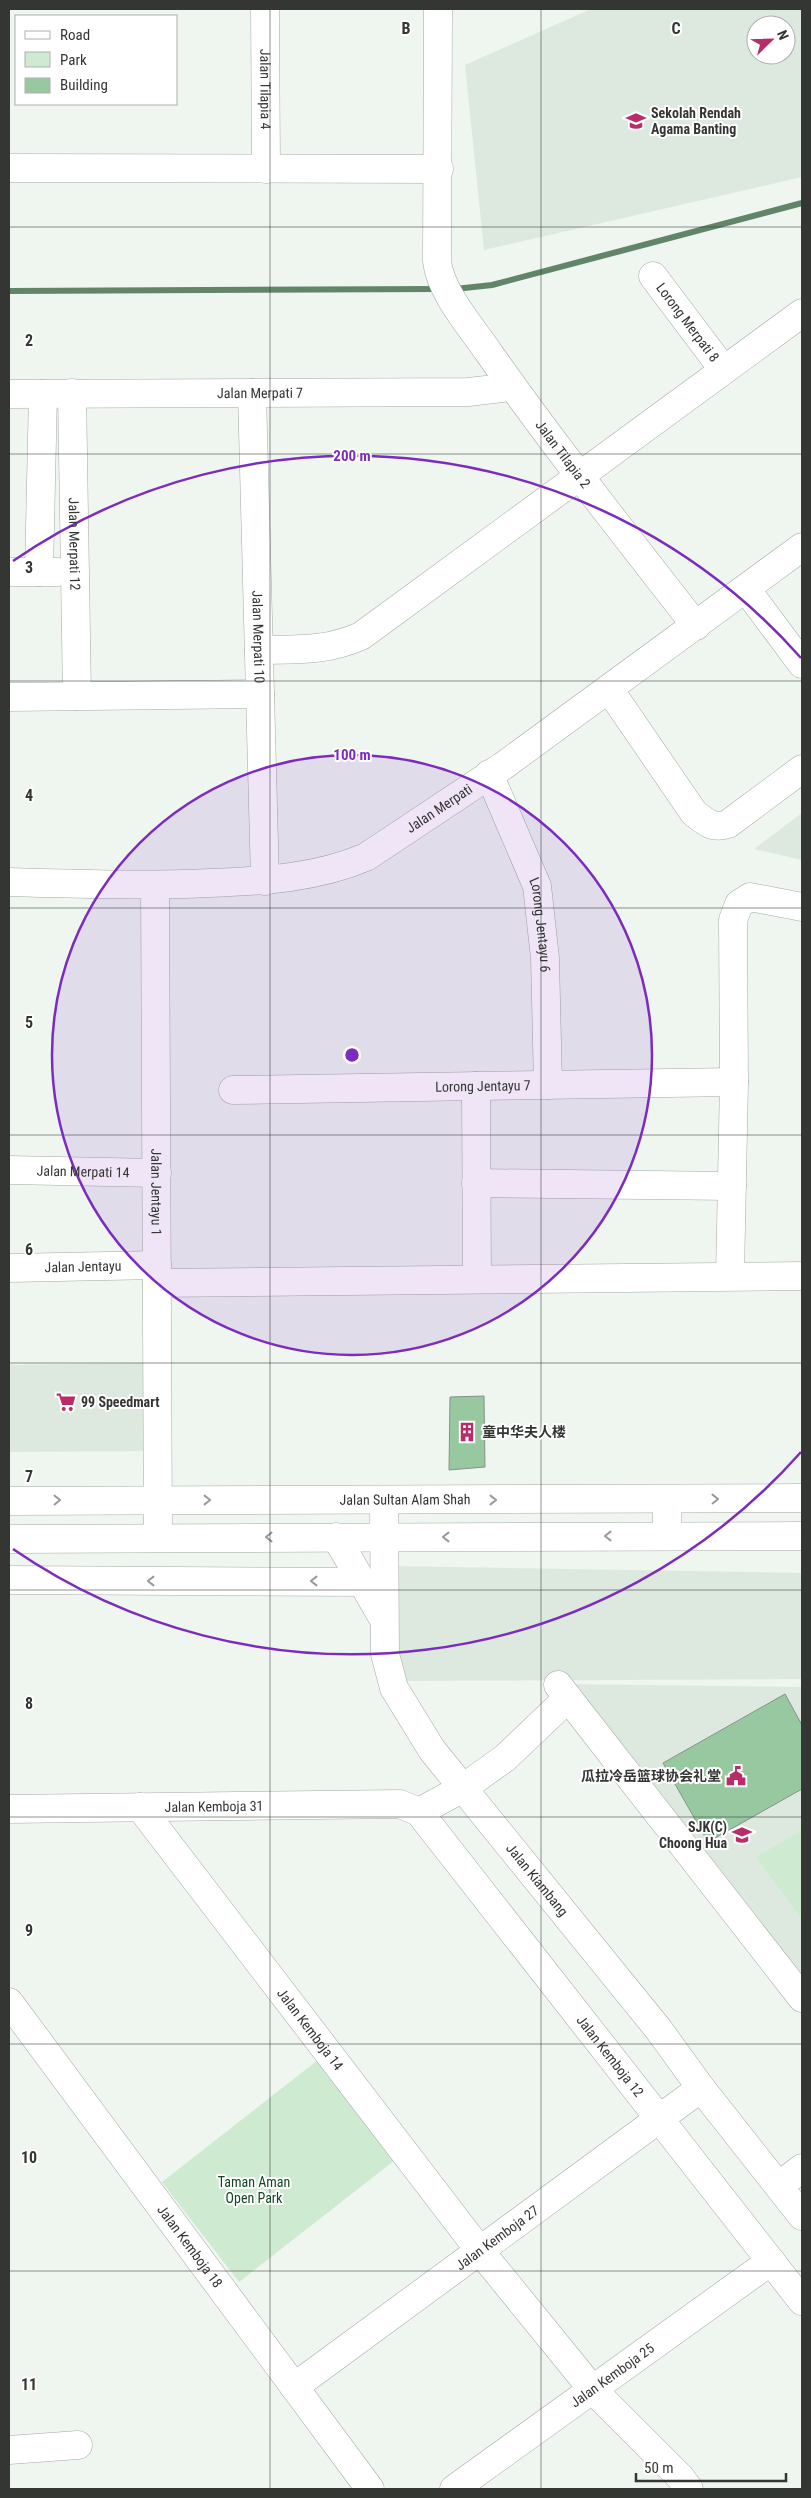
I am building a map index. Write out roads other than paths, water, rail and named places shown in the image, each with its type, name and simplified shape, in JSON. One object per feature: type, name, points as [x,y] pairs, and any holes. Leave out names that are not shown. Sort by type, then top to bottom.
[{"type":"main road","name":"Jalan Tilapia 4","points":[[265,9],[266,169]]},
{"type":"main road","points":[[9,168],[439,169],[438,9]]},
{"type":"main road","name":"Jalan Tilapia 2","points":[[439,169],[437,262],[439,274],[456,306],[578,475],[696,626]]},
{"type":"main road","name":"Lorong Merpati 8","points":[[653,276],[723,369]]},
{"type":"main road","points":[[259,650],[320,649],[340,645],[361,636],[578,475],[802,313]]},
{"type":"main road","name":"Jalan Merpati 7","points":[[9,394],[468,392],[512,386]]},
{"type":"main road","name":"Jalan Merpati 12","points":[[72,393],[77,696]]},
{"type":"main road","name":"Jalan Merpati 10","points":[[252,393],[265,881]]},
{"type":"main road","points":[[39,572],[43,394]]},
{"type":"main road","name":"Jalan Merpati","points":[[9,882],[155,886],[265,881],[343,867],[366,857],[489,774],[696,626],[802,547]]},
{"type":"main road","points":[[9,572],[75,572]]},
{"type":"main road","points":[[746,589],[802,664]]},
{"type":"main road","points":[[609,689],[694,813],[710,826],[719,827],[728,824],[802,769]]},
{"type":"main road","points":[[9,696],[260,694]]},
{"type":"main road","name":"Lorong Jentayu 6","points":[[489,774],[537,886],[543,918],[548,1085]]},
{"type":"main road","name":"Jalan Jentayu 1","points":[[155,886],[158,1538]]},
{"type":"main road","points":[[730,1276],[734,1082],[733,920],[739,904],[750,897],[757,896],[802,907]]},
{"type":"main road","name":"Lorong Jentayu 7","points":[[233,1090],[734,1082]]},
{"type":"main road","points":[[476,1086],[477,1280]]},
{"type":"main road","name":"Jalan Merpati 14","points":[[9,1170],[156,1173]]},
{"type":"main road","points":[[476,1183],[732,1186]]},
{"type":"main road","name":"Jalan Jentayu","points":[[9,1268],[157,1274],[477,1280],[802,1276]]},
{"type":"main road","name":"Jalan Sultan Alam Shah","points":[[9,1501],[802,1498]]},
{"type":"main road","name":"Jalan Kiambang","points":[[384,1500],[385,1654],[394,1688],[432,1750],[659,2030],[701,2088],[802,2216]]},
{"type":"main road","points":[[667,1500],[667,1536]]},
{"type":"main road","points":[[9,1539],[802,1536]]},
{"type":"main road","points":[[336,1537],[384,1620]]},
{"type":"main road","points":[[9,1580],[362,1582]]},
{"type":"main road","points":[[419,1812],[463,1788],[505,1758],[563,1692],[802,1998]]},
{"type":"main road","name":"Jalan Kemboja 31","points":[[9,1808],[400,1804],[419,1812]]},
{"type":"main road","name":"Jalan Kemboja 14","points":[[140,1807],[480,2251],[593,2390],[689,2489]]},
{"type":"main road","name":"Jalan Kemboja 12","points":[[419,1812],[802,2301]]},
{"type":"main road","name":"Jalan Kemboja 18","points":[[9,2002],[370,2489]]},
{"type":"main road","name":"Jalan Kemboja 27","points":[[294,2388],[701,2088]]},
{"type":"main road","points":[[779,2186],[802,2168]]},
{"type":"main road","name":"Jalan Kemboja 25","points":[[454,2489],[771,2262]]},
{"type":"main road","points":[[9,2450],[78,2445]]},
{"type":"waterway","points":[[455,289],[492,285],[802,203]]},
{"type":"waterway","points":[[9,291],[437,289]]},
{"type":"place","name":"Sekolah Rendah Agama Banting","points":[[636,121]]},
{"type":"place","name":"99 Speedmart","points":[[66,1402]]},
{"type":"place","name":"童中华夫人楼","points":[[467,1432]]},
{"type":"place","name":"瓜拉冷岳篮球协会礼堂","points":[[736,1776]]},
{"type":"place","name":"SJK(C) Choong Hua","points":[[742,1835]]},
{"type":"park label","name":"Taman Aman Open Park","points":[[254,2190]]}]
